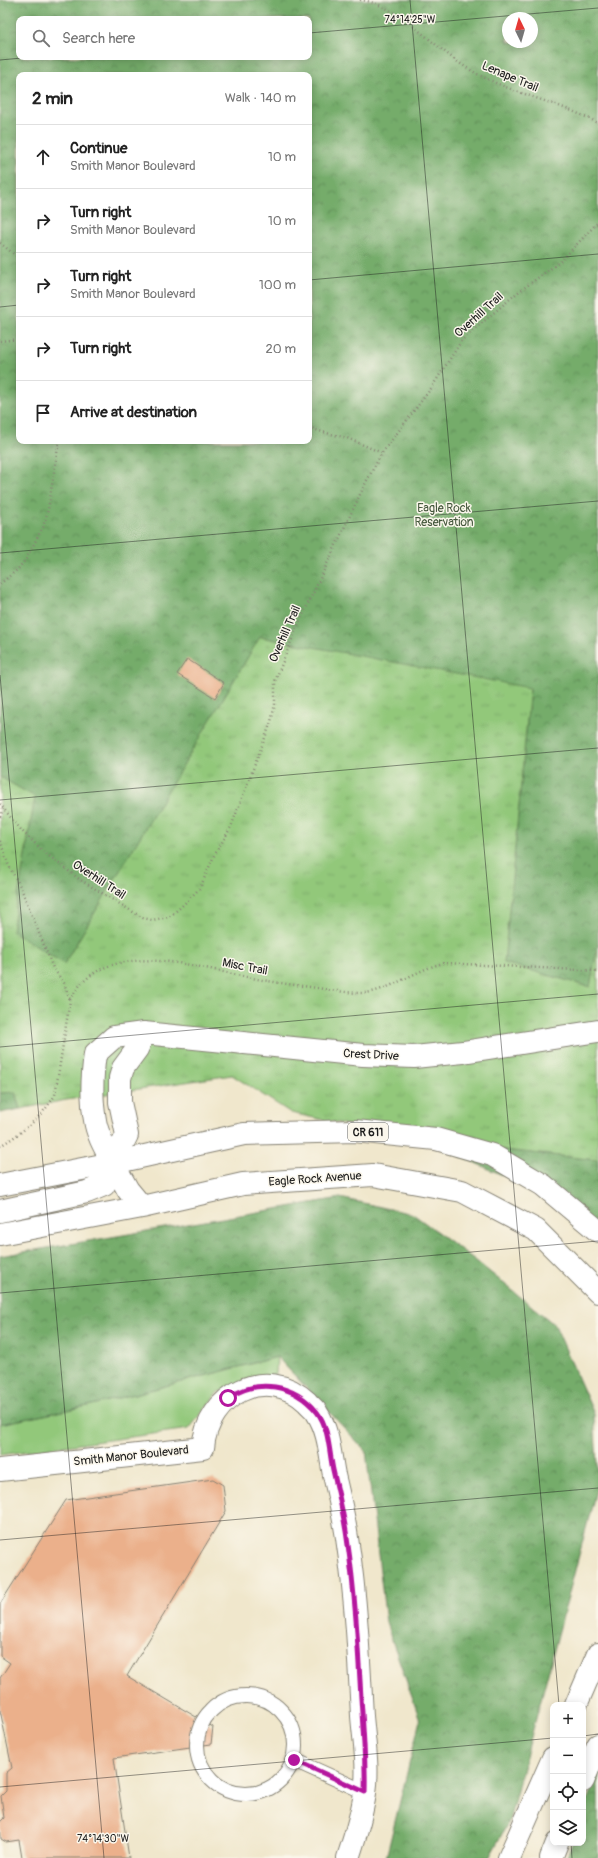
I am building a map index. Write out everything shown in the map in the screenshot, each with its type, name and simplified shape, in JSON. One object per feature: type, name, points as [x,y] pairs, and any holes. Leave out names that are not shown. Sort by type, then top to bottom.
[{"type":"main road","name":"Crest Drive","points":[[142,1207],[128,1190],[113,1163],[103,1144],[95,1121],[92,1090],[95,1054],[114,1037],[144,1033],[363,1055],[414,1057],[464,1052],[598,1031]]},
{"type":"main road","points":[[0,1212],[87,1192],[104,1185],[126,1135],[120,1102],[120,1078],[123,1068],[137,1048],[144,1033]]},
{"type":"main road","name":"CR 611","points":[[0,1185],[113,1163],[244,1134],[355,1131],[436,1139],[492,1155],[543,1185],[598,1231]]},
{"type":"main road","name":"Eagle Rock Avenue","points":[[0,1234],[142,1207],[243,1184],[373,1175],[462,1191],[536,1230],[598,1292]]},
{"type":"main road","name":"Smith Manor Boulevard","points":[[0,1470],[203,1448],[204,1435],[208,1422],[218,1407],[235,1393],[247,1388],[267,1385],[286,1388],[299,1395],[317,1412],[326,1433],[347,1537],[359,1664],[366,1766],[365,1792],[348,1858]]},
{"type":"main road","points":[[577,1702],[598,1654]]},
{"type":"main road","points":[[586,1774],[598,1745]]},
{"type":"main road","points":[[509,1858],[550,1765]]},
{"type":"main road","points":[[551,1858],[556,1846]]},
{"type":"lane","points":[[239,1696],[256,1697],[271,1703],[284,1713],[292,1727],[296,1743],[294,1760],[286,1774],[275,1786],[260,1793],[244,1795],[228,1792],[214,1783],[203,1771],[197,1756],[196,1740],[201,1724],[210,1711],[224,1701],[239,1696]]},
{"type":"lane","points":[[294,1760],[365,1792]]},
{"type":"path","name":"Lenape Trail","points":[[360,0],[377,4],[395,14],[412,25],[465,66],[491,82],[583,115],[598,123]]},
{"type":"path","name":"Overhill Trail","points":[[0,804],[20,830],[44,852],[68,871],[143,918],[152,920],[169,917],[182,906],[200,888],[214,856],[231,827],[271,722],[275,704],[275,681],[297,627],[366,482],[382,453],[432,387],[462,340],[517,293],[561,261],[598,222]]},
{"type":"path","points":[[0,243],[16,256]]},
{"type":"path","points":[[0,341],[16,339]]},
{"type":"path","points":[[312,428],[347,438],[382,453]]},
{"type":"path","points":[[0,584],[18,569],[26,559],[43,527],[48,510],[59,444]]},
{"type":"path","points":[[0,817],[3,808]]},
{"type":"path","points":[[0,841],[9,866],[21,888],[53,968],[64,983],[70,1000]]},
{"type":"path","name":"Misc Trail","points":[[0,1146],[23,1131],[33,1122],[47,1108],[55,1095],[70,1000],[76,989],[92,975],[117,964],[151,959],[174,962],[257,979],[350,993],[373,992],[422,970],[445,963],[598,971]]},
{"type":"green space","name":"Eagle Rock Reservation","points":[[0,0],[598,0],[598,944],[590,987],[504,963],[530,689],[260,637],[64,964],[12,931],[35,797],[0,777]]},
{"type":"green space","points":[[260,637],[530,688],[504,963],[590,987],[598,944],[598,1160],[428,1142],[291,1113],[232,1075],[66,1100],[20,1109],[15,1092],[0,1093],[0,777],[35,797],[12,931],[64,964]]},
{"type":"green space","points":[[15,1092],[20,1109],[0,1113],[0,1093]]},
{"type":"green space","points":[[428,1142],[598,1160],[598,1231],[577,1208]]},
{"type":"green space","points":[[340,1198],[413,1214],[475,1260],[555,1325],[594,1414],[598,1483],[509,1821],[489,1858],[386,1858],[420,1720],[386,1623],[366,1451],[277,1357],[92,1405],[0,1424],[0,1256]]},
{"type":"green space","points":[[277,1357],[276,1374],[218,1392],[189,1429],[0,1455],[0,1424],[92,1405]]},
{"type":"green space","points":[[598,1770],[598,1858],[567,1858],[572,1846],[586,1846],[586,1804]]},
{"type":"building","points":[[187,659],[224,683],[215,698],[177,674]]},
{"type":"building","points":[[213,1479],[223,1485],[226,1511],[127,1676],[213,1727],[211,1744],[114,1758],[129,1858],[22,1858],[19,1840],[6,1842],[1,1839],[0,1822],[4,1818],[1,1796],[6,1791],[6,1773],[12,1768],[0,1710],[0,1678],[10,1663],[0,1656],[0,1604],[66,1500]]},
{"type":"route","points":[[228,1398],[247,1388],[267,1385],[286,1388],[299,1395],[317,1412],[326,1433],[347,1537],[353,1586],[359,1664],[366,1766],[365,1792],[294,1760]]}]
